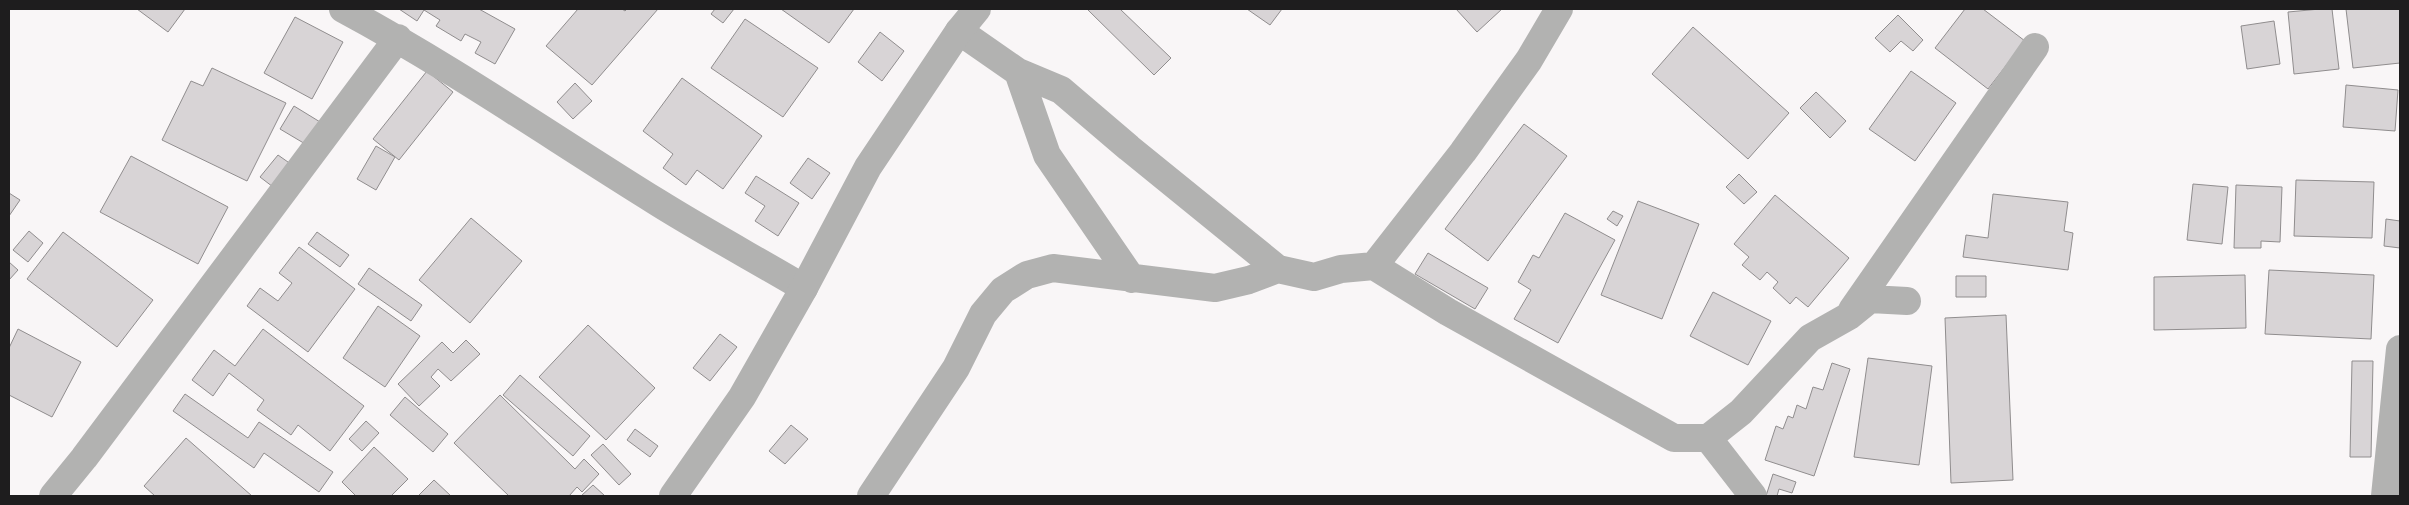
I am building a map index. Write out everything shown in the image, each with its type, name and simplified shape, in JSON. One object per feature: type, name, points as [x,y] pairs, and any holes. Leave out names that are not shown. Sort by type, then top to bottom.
[{"type":"street","points":[[343,9],[398,38],[657,202],[804,288]]},
{"type":"street","points":[[673,496],[742,397],[804,288],[868,167],[959,31],[977,9]]},
{"type":"street","points":[[1374,266],[1463,152],[1529,60],[1559,9]]},
{"type":"street","points":[[959,31],[1018,72],[1061,90],[1278,269],[1314,278],[1341,269],[1374,266],[1448,312],[1674,438],[1708,438],[1740,412],[1810,338],[1849,316],[1870,299],[1907,302]]},
{"type":"street","points":[[53,496],[84,458],[398,38]]},
{"type":"street","points":[[1849,316],[2035,47]]},
{"type":"street","points":[[1018,72],[1047,155],[1132,279]]},
{"type":"street","points":[[871,496],[956,368],[983,314],[1003,290],[1027,275],[1053,268],[1215,288],[1249,280],[1278,269]]},
{"type":"street","points":[[2385,496],[2400,349]]},
{"type":"street","points":[[1708,438],[1753,496]]},
{"type":"building","points":[[137,9],[185,9],[168,32]]},
{"type":"building","points":[[399,9],[479,9],[515,29],[495,64],[475,53],[481,42],[465,34],[461,41],[436,26],[440,20],[424,10],[417,21]]},
{"type":"building","points":[[578,9],[622,9],[625,11],[627,9],[658,9],[592,85],[546,46]]},
{"type":"building","points":[[715,9],[734,9],[723,23],[711,14]]},
{"type":"building","points":[[781,9],[854,9],[829,43]]},
{"type":"building","points":[[1087,9],[1120,9],[1171,58],[1154,75]]},
{"type":"building","points":[[1247,9],[1282,9],[1270,25]]},
{"type":"building","points":[[1456,9],[1502,9],[1477,32]]},
{"type":"building","points":[[1965,9],[1983,9],[2025,41],[1988,89],[1935,48]]},
{"type":"building","points":[[2332,9],[2339,69],[2294,74],[2288,12]]},
{"type":"building","points":[[2346,9],[2400,9],[2400,63],[2353,68]]},
{"type":"building","points":[[1898,15],[1923,40],[1913,51],[1901,41],[1890,52],[1875,38]]},
{"type":"building","points":[[295,17],[343,42],[312,99],[264,73]]},
{"type":"building","points":[[745,19],[818,68],[783,117],[711,68]]},
{"type":"building","points":[[2274,21],[2280,64],[2247,69],[2241,26]]},
{"type":"building","points":[[1693,27],[1789,113],[1748,159],[1652,74]]},
{"type":"building","points":[[880,32],[904,51],[882,81],[858,62]]},
{"type":"building","points":[[212,68],[286,103],[247,181],[162,140],[191,81],[203,86]]},
{"type":"building","points":[[427,71],[453,92],[399,160],[373,139]]},
{"type":"building","points":[[1911,71],[1956,103],[1915,161],[1869,129]]},
{"type":"building","points":[[682,78],[762,136],[723,189],[697,170],[686,185],[663,168],[673,154],[643,131]]},
{"type":"building","points":[[575,83],[592,101],[573,119],[557,102]]},
{"type":"building","points":[[2346,85],[2398,90],[2395,131],[2343,127]]},
{"type":"building","points":[[1816,92],[1846,121],[1830,138],[1800,108]]},
{"type":"building","points":[[294,106],[325,125],[312,148],[280,129]]},
{"type":"building","points":[[1524,124],[1567,156],[1488,261],[1445,229]]},
{"type":"building","points":[[376,146],[395,157],[376,190],[357,179]]},
{"type":"building","points":[[278,155],[295,167],[277,190],[260,177]]},
{"type":"building","points":[[131,156],[228,207],[198,264],[100,212]]},
{"type":"building","points":[[808,158],[830,173],[812,199],[790,183]]},
{"type":"building","points":[[1739,174],[1757,192],[1744,204],[1726,187]]},
{"type":"building","points":[[756,176],[799,203],[778,236],[755,221],[765,206],[745,193]]},
{"type":"building","points":[[2296,180],[2374,182],[2372,238],[2294,236]]},
{"type":"building","points":[[2193,184],[2228,187],[2222,244],[2187,240]]},
{"type":"building","points":[[2236,185],[2282,187],[2280,242],[2261,241],[2261,248],[2234,248]]},
{"type":"building","points":[[9,193],[20,200],[9,216]]},
{"type":"building","points":[[1993,194],[2068,202],[2064,231],[2073,233],[2068,270],[1963,257],[1966,235],[1988,238]]},
{"type":"building","points":[[1775,195],[1849,258],[1808,307],[1796,297],[1790,304],[1773,288],[1778,282],[1767,272],[1760,280],[1742,265],[1749,257],[1734,244]]},
{"type":"building","points":[[1638,201],[1699,224],[1662,319],[1601,295]]},
{"type":"building","points":[[1613,211],[1623,216],[1617,226],[1607,219]]},
{"type":"building","points":[[1565,213],[1615,240],[1558,343],[1514,319],[1531,290],[1518,282],[1533,255],[1539,258]]},
{"type":"building","points":[[471,218],[522,261],[470,323],[419,280]]},
{"type":"building","points":[[2386,219],[2400,221],[2400,248],[2384,246]]},
{"type":"building","points":[[29,231],[43,243],[28,262],[13,250]]},
{"type":"building","points":[[63,232],[153,300],[117,347],[27,279]]},
{"type":"building","points":[[317,232],[349,255],[340,267],[308,244]]},
{"type":"building","points":[[299,247],[355,289],[308,352],[247,306],[260,288],[278,301],[292,283],[279,273]]},
{"type":"building","points":[[1428,253],[1488,288],[1475,309],[1415,274]]},
{"type":"building","points":[[9,262],[18,270],[9,280]]},
{"type":"building","points":[[369,268],[422,305],[411,321],[358,284]]},
{"type":"building","points":[[2269,270],[2374,275],[2371,339],[2265,334]]},
{"type":"building","points":[[2245,275],[2246,328],[2154,330],[2154,277]]},
{"type":"building","points":[[1956,276],[1986,276],[1986,297],[1956,297]]},
{"type":"building","points":[[1713,292],[1771,321],[1748,365],[1690,336]]},
{"type":"building","points":[[378,306],[420,336],[385,387],[343,358]]},
{"type":"building","points":[[2006,315],[2013,480],[1951,483],[1945,318]]},
{"type":"building","points":[[588,325],[655,388],[606,440],[539,377]]},
{"type":"building","points":[[18,329],[81,362],[52,417],[9,395],[9,348]]},
{"type":"building","points":[[263,329],[364,406],[330,451],[298,425],[291,435],[257,410],[264,400],[229,373],[213,396],[192,380],[214,350],[235,366]]},
{"type":"building","points":[[720,334],[737,347],[710,381],[693,368]]},
{"type":"building","points":[[466,340],[480,354],[451,381],[438,369],[431,377],[440,386],[419,406],[398,384],[442,342],[453,353]]},
{"type":"building","points":[[1868,358],[1932,366],[1919,465],[1854,457]]},
{"type":"building","points":[[2352,361],[2373,361],[2371,457],[2350,457]]},
{"type":"building","points":[[1832,363],[1850,369],[1814,476],[1765,460],[1776,426],[1783,429],[1788,416],[1793,418],[1797,405],[1806,409],[1813,387],[1823,390]]},
{"type":"building","points":[[520,375],[590,436],[573,456],[503,395]]},
{"type":"building","points":[[185,394],[248,438],[259,422],[333,472],[319,492],[264,453],[254,468],[173,411]]},
{"type":"building","points":[[500,395],[575,469],[584,459],[599,474],[582,492],[577,487],[569,496],[509,496],[454,443]]},
{"type":"building","points":[[405,397],[448,434],[433,452],[390,415]]},
{"type":"building","points":[[366,421],[379,433],[362,451],[349,439]]},
{"type":"building","points":[[791,425],[808,439],[785,464],[769,451]]},
{"type":"building","points":[[635,429],[658,446],[650,457],[627,440]]},
{"type":"building","points":[[186,438],[252,496],[155,496],[144,486]]},
{"type":"building","points":[[603,444],[631,474],[619,485],[591,455]]},
{"type":"building","points":[[374,447],[408,479],[391,496],[356,496],[342,482]]},
{"type":"building","points":[[1773,474],[1796,482],[1792,493],[1779,489],[1777,496],[1766,496]]},
{"type":"building","points":[[434,480],[451,496],[418,496]]},
{"type":"building","points":[[593,485],[605,496],[581,496]]}]
